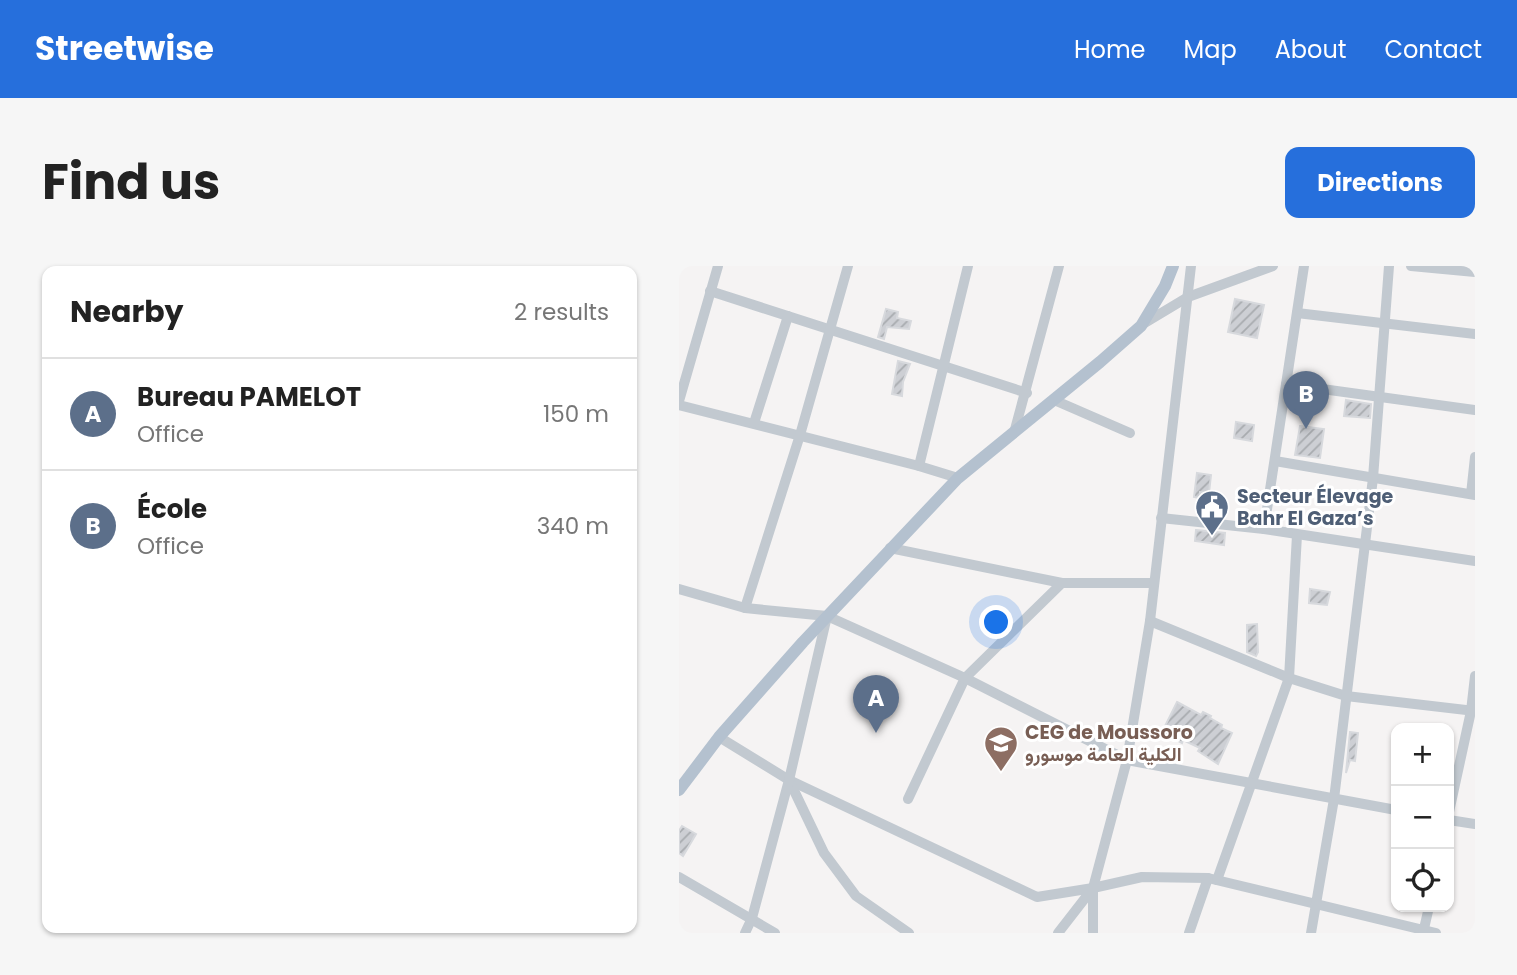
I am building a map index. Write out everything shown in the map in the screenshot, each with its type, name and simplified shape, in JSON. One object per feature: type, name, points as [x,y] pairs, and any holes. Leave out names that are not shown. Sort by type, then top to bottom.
[{"type":"main road","points":[[679,790],[719,737],[827,616],[958,478],[1141,326],[1165,286],[1173,266]]},
{"type":"street","points":[[718,266],[679,403],[958,478]]},
{"type":"street","points":[[745,608],[800,435],[848,266]]},
{"type":"street","points":[[919,466],[968,266]]},
{"type":"street","points":[[1014,433],[1027,393],[1059,266]]},
{"type":"street","points":[[1093,933],[1093,888],[1127,760],[1150,621],[1191,266]]},
{"type":"street","points":[[1141,326],[1188,297],[1273,266]]},
{"type":"street","points":[[1264,529],[1304,266]]},
{"type":"street","points":[[1311,933],[1334,799],[1373,478],[1389,266]]},
{"type":"street","points":[[1411,266],[1475,272]]},
{"type":"street","points":[[710,291],[1027,393]]},
{"type":"street","points":[[1297,313],[1475,334]]},
{"type":"street","points":[[754,423],[788,316]]},
{"type":"street","points":[[1286,384],[1475,410]]},
{"type":"street","points":[[1054,400],[1130,433]]},
{"type":"street","points":[[1275,461],[1473,494],[1475,457]]},
{"type":"street","points":[[1161,518],[1264,529],[1475,561]]},
{"type":"street","points":[[1189,933],[1251,783],[1289,678],[1297,535]]},
{"type":"street","points":[[890,548],[1062,583],[1153,583]]},
{"type":"street","points":[[908,799],[965,678],[1062,583]]},
{"type":"street","points":[[679,589],[745,608],[827,616],[965,678],[1127,760],[1391,809]]},
{"type":"street","points":[[745,933],[752,918],[789,780],[827,616]]},
{"type":"street","points":[[1150,621],[1289,678],[1346,696],[1473,711]]},
{"type":"street","points":[[1454,791],[1473,711],[1475,676]]},
{"type":"street","points":[[719,737],[789,780],[1037,897],[1142,877],[1212,879],[1436,933]]},
{"type":"street","points":[[789,780],[824,853],[856,896],[909,933]]},
{"type":"street","points":[[1454,821],[1475,824]]},
{"type":"street","points":[[679,877],[775,933]]},
{"type":"street","points":[[1058,933],[1093,888]]},
{"type":"street","points":[[1424,932],[1428,912]]},
{"type":"building","points":[[1235,299],[1264,305],[1257,338],[1228,332]]},
{"type":"building","points":[[886,309],[898,312],[897,318],[911,321],[909,329],[887,327],[884,339],[878,337]]},
{"type":"building","points":[[898,361],[910,364],[903,382],[902,396],[892,394]]},
{"type":"building","points":[[1346,400],[1371,404],[1370,418],[1344,416]]},
{"type":"building","points":[[1236,422],[1254,425],[1252,441],[1234,438]]},
{"type":"building","points":[[1300,426],[1324,429],[1320,458],[1295,455]]},
{"type":"building","points":[[1197,473],[1211,475],[1209,493],[1200,492],[1200,498],[1194,497]]},
{"type":"building","points":[[1196,530],[1225,533],[1224,545],[1195,541]]},
{"type":"building","points":[[1310,589],[1330,592],[1327,605],[1309,603]]},
{"type":"building","points":[[1257,624],[1256,656],[1247,652],[1247,625]]},
{"type":"building","points":[[1177,702],[1201,715],[1203,712],[1211,716],[1210,718],[1222,725],[1221,728],[1232,733],[1218,764],[1198,751],[1200,748],[1183,740],[1182,743],[1162,732]]},
{"type":"building","points":[[1350,732],[1358,733],[1355,761],[1350,760],[1346,773]]},
{"type":"building","points":[[682,826],[696,834],[683,856],[679,853],[679,831]]},
{"type":"place","name":"École","points":[[1306,429]]},
{"type":"place","name":"Secteur Élevage Bahr El Gaza’s","points":[[1212,537]]},
{"type":"place","name":"Bureau PAMELOT","points":[[876,733]]},
{"type":"place","name":"CEG de Moussoro الكلية العامة موسورو","points":[[1001,773]]}]
